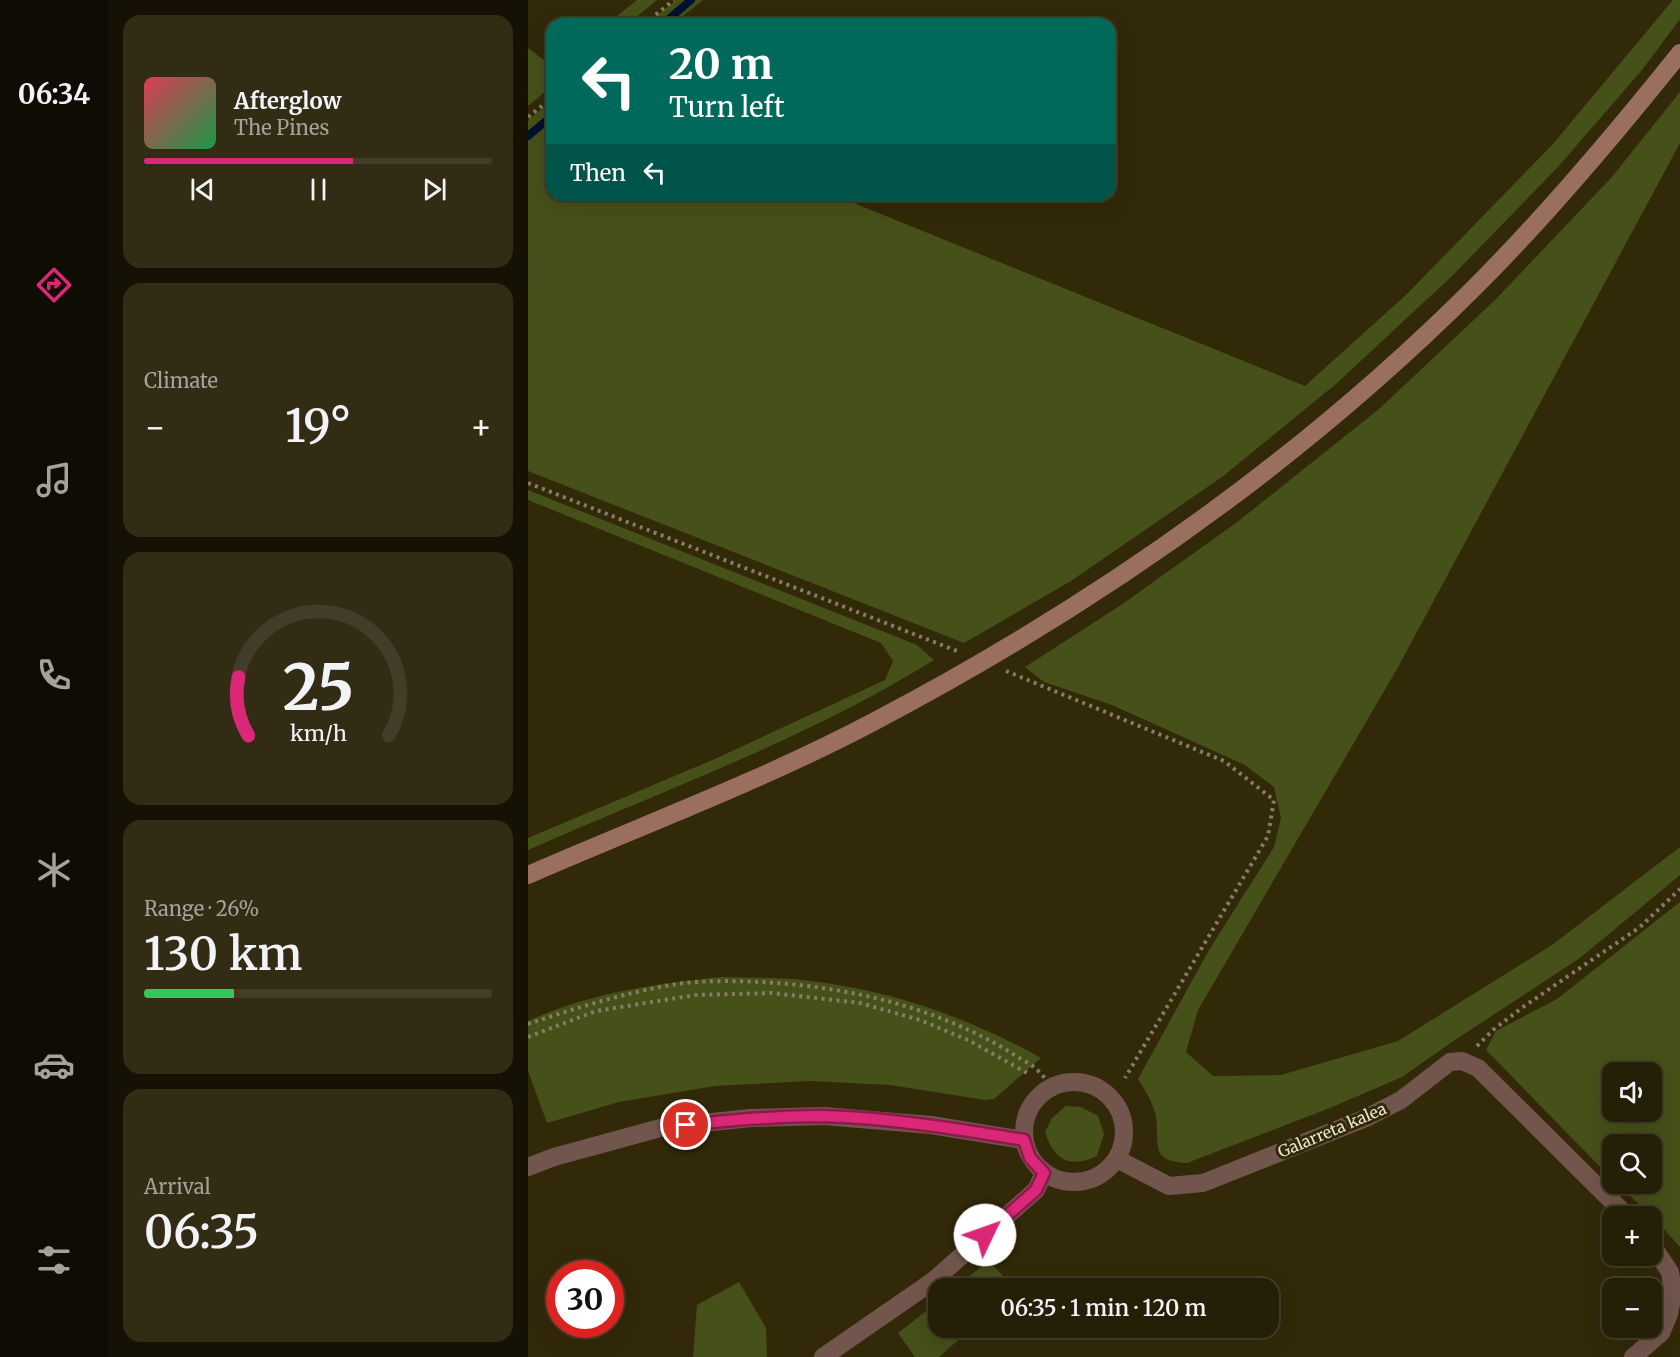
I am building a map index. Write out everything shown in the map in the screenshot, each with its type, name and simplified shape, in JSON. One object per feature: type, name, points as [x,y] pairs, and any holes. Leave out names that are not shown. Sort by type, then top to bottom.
[{"type":"main road","points":[[528,875],[796,760],[875,721],[984,662],[1168,544],[1321,425],[1398,358],[1476,285],[1557,199],[1621,126],[1680,53]]},
{"type":"street","name":"Galarreta kalea","points":[[1117,1159],[1169,1186],[1203,1183],[1366,1118],[1401,1100],[1450,1062],[1462,1061]]},
{"type":"street","points":[[1462,1061],[1478,1068],[1617,1206]]},
{"type":"street","points":[[1073,1081],[1094,1085],[1112,1098],[1123,1117],[1124,1138],[1117,1159],[1103,1174],[1083,1182],[1062,1181],[1044,1173],[1030,1158],[1024,1140],[1023,1124],[1028,1109],[1038,1095],[1052,1086],[1073,1081]]},
{"type":"street","points":[[528,1167],[664,1126],[751,1118],[824,1116],[931,1125],[1024,1140]]},
{"type":"street","points":[[825,1356],[933,1281],[1036,1190],[1044,1173]]},
{"type":"street","points":[[1633,1357],[1661,1333],[1669,1314],[1673,1293],[1670,1272],[1662,1260]]},
{"type":"path","points":[[652,18],[674,0]]},
{"type":"path","points":[[528,117],[546,103]]},
{"type":"path","points":[[528,483],[984,662],[1224,761],[1274,800],[1268,836],[1125,1078]]},
{"type":"path","points":[[1462,1061],[1493,1030],[1640,927],[1680,889]]},
{"type":"path","points":[[528,1024],[608,1000],[678,984],[734,981],[798,984],[850,991],[946,1020],[993,1042],[1036,1069],[1052,1086]]},
{"type":"path","points":[[528,1037],[596,1011],[696,995],[772,993],[860,1003],[920,1020],[970,1041],[1029,1074]]},
{"type":"green space","points":[[637,0],[657,0],[635,18],[614,18]]},
{"type":"green space","points":[[676,0],[703,0],[680,18],[654,18]]},
{"type":"green space","points":[[1673,0],[1680,0],[1680,19],[1642,70],[1557,168],[1452,276],[1336,384],[1222,477],[1071,581],[964,643],[528,471],[528,120],[546,106],[546,201],[849,201],[1305,386],[1407,294],[1553,144]]},
{"type":"green space","points":[[528,48],[546,62],[546,91],[528,106]]},
{"type":"green space","points":[[1680,92],[1680,143],[1397,669],[1198,1010],[1186,1052],[1213,1076],[1281,1075],[1398,1041],[1552,945],[1680,847],[1680,875],[1580,958],[1402,1077],[1330,1108],[1187,1163],[1167,1159],[1159,1150],[1153,1107],[1138,1079],[1209,950],[1274,847],[1281,818],[1274,787],[1245,765],[1112,705],[1044,682],[1025,667],[1121,605],[1236,523],[1379,409],[1495,300],[1611,178]]},
{"type":"green space","points":[[528,490],[917,645],[934,660],[836,715],[786,739],[528,850],[528,838],[717,758],[885,680],[893,661],[881,643],[528,500]]},
{"type":"green space","points":[[1680,902],[1680,1247],[1662,1227],[1662,1206],[1641,1206],[1628,1194],[1662,1194],[1662,1134],[1602,1134],[1602,1169],[1486,1050],[1496,1031],[1557,999]]},
{"type":"green space","points":[[721,977],[803,980],[866,990],[956,1018],[1041,1058],[994,1099],[985,1100],[890,1085],[809,1081],[715,1086],[619,1102],[547,1123],[528,1071],[528,1021],[574,1003],[622,991]]},
{"type":"green space","points":[[1066,1106],[1081,1107],[1098,1116],[1104,1134],[1097,1156],[1071,1162],[1058,1155],[1053,1149],[1045,1132],[1052,1118]]},
{"type":"green space","points":[[989,1261],[1005,1278],[967,1278]]},
{"type":"green space","points":[[739,1282],[766,1328],[767,1357],[693,1357],[697,1305]]},
{"type":"green space","points":[[928,1310],[928,1338],[961,1338],[939,1357],[915,1357],[898,1333]]},
{"type":"waterway","points":[[670,18],[691,0]]},
{"type":"waterway","points":[[528,136],[546,121]]},
{"type":"route","points":[[686,1125],[751,1118],[824,1116],[931,1125],[1024,1140],[1030,1158],[1044,1173],[1036,1190],[985,1235]]}]
